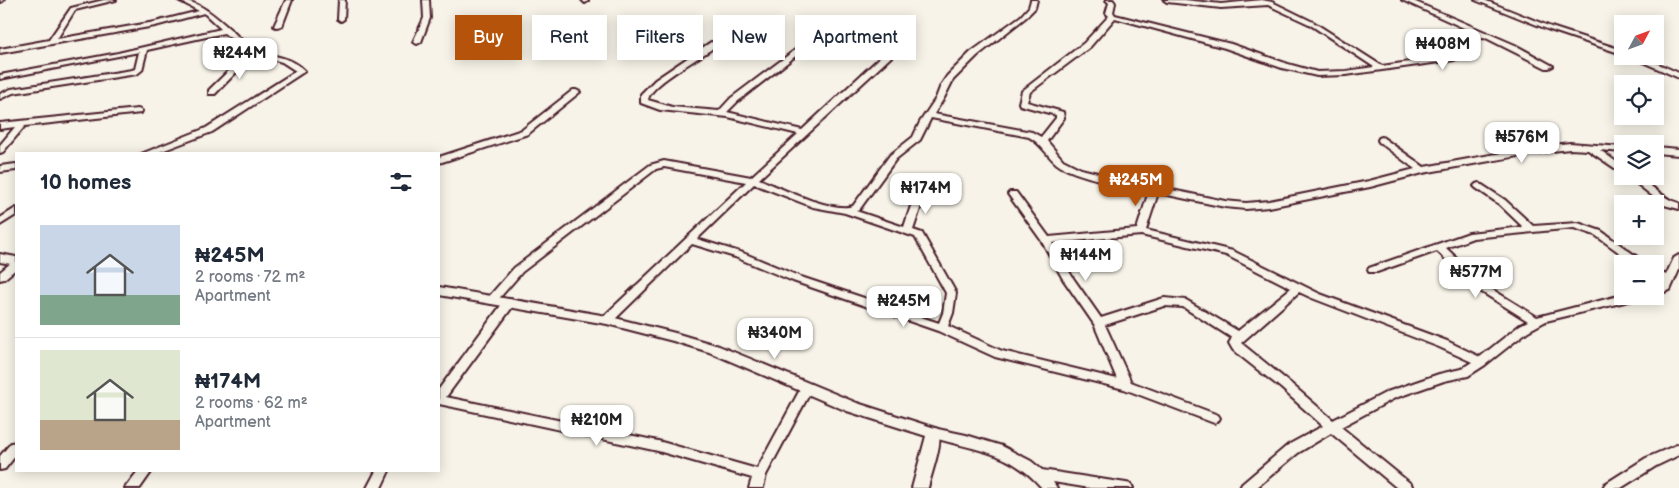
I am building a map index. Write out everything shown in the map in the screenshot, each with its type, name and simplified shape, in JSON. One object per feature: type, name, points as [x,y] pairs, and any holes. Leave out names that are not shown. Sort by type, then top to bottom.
[{"type":"street","points":[[51,43],[73,9],[113,0]]},
{"type":"street","points":[[152,152],[185,140],[224,122],[300,74],[301,71],[285,60],[253,52],[242,46],[205,11],[181,0]]},
{"type":"street","points":[[278,26],[289,0]]},
{"type":"street","points":[[341,19],[342,0]]},
{"type":"street","points":[[416,42],[427,18],[426,0]]},
{"type":"street","points":[[847,211],[856,208],[893,156],[917,138],[928,115],[940,98],[945,85],[962,65],[1023,17],[1034,4],[1034,0]]},
{"type":"street","points":[[1109,0],[1112,3],[1109,13],[1113,16],[1241,50],[1307,72],[1340,73],[1379,67],[1413,65],[1456,57],[1453,53],[1432,42],[1430,39],[1485,36]]},
{"type":"street","points":[[1167,0],[1226,6],[1268,1],[1311,23],[1379,67]]},
{"type":"street","points":[[1405,0],[1549,66]]},
{"type":"street","points":[[1478,0],[1549,28],[1614,49]]},
{"type":"street","points":[[0,51],[155,24],[205,11]]},
{"type":"street","points":[[1042,141],[1060,118],[1060,114],[1023,103],[1026,91],[1087,45],[1113,16]]},
{"type":"street","points":[[0,77],[144,49],[227,30]]},
{"type":"street","points":[[713,45],[658,82],[645,94],[646,103],[666,108],[722,114],[779,125],[803,133]]},
{"type":"street","points":[[0,96],[12,91],[28,88],[134,72],[138,70],[144,49]]},
{"type":"street","points":[[212,92],[253,52]]},
{"type":"street","points":[[722,114],[734,100],[795,53]]},
{"type":"street","points":[[608,320],[753,180],[882,60]]},
{"type":"street","points":[[1654,65],[1679,76]]},
{"type":"street","points":[[440,160],[525,132],[576,92]]},
{"type":"street","points":[[0,126],[138,111]]},
{"type":"street","points":[[928,115],[1025,133],[1042,141],[1055,158],[1068,167],[1110,180],[1225,204],[1246,206],[1269,204],[1370,184],[1422,170],[1535,150],[1589,146],[1614,148]]},
{"type":"street","points":[[0,150],[22,124]]},
{"type":"street","points":[[1382,140],[1422,170]]},
{"type":"street","points":[[1589,146],[1614,164]]},
{"type":"street","points":[[1664,151],[1679,152]]},
{"type":"street","points":[[491,300],[518,270],[576,228],[653,167],[664,164],[753,180],[816,205],[847,211],[919,235],[951,293],[948,314],[942,328]]},
{"type":"street","points":[[0,169],[15,167]]},
{"type":"street","points":[[1643,185],[1679,212]]},
{"type":"street","points":[[1479,186],[1502,202],[1529,228]]},
{"type":"street","points":[[1141,232],[1154,189]]},
{"type":"street","points":[[908,231],[921,191]]},
{"type":"street","points":[[1013,194],[1046,240],[1068,279],[1099,323],[1126,385]]},
{"type":"street","points":[[1667,203],[1679,206]]},
{"type":"street","points":[[0,222],[15,213]]},
{"type":"street","points":[[1373,270],[1472,235],[1575,224],[1598,233],[1629,255]]},
{"type":"street","points":[[1046,240],[1141,232],[1229,253],[1298,287],[1443,344],[1481,362]]},
{"type":"street","points":[[690,240],[739,255],[797,279],[942,328],[999,354],[1126,385],[1214,418]]},
{"type":"street","points":[[1439,247],[1481,287],[1536,321]]},
{"type":"street","points":[[0,258],[15,263]]},
{"type":"street","points":[[1664,289],[1669,282],[1679,258]]},
{"type":"street","points":[[0,277],[15,264]]},
{"type":"street","points":[[1664,278],[1669,282]]},
{"type":"street","points":[[1298,287],[1239,337],[1235,344],[1237,348],[1285,385],[1333,428],[1406,488]]},
{"type":"street","points":[[440,291],[608,320],[714,349],[806,389],[932,434],[997,449],[1020,459],[1040,475],[1050,488]]},
{"type":"street","points":[[1247,488],[1293,449],[1333,428],[1357,412],[1391,395],[1443,377],[1464,373],[1536,321],[1586,306],[1614,300]]},
{"type":"street","points":[[1099,323],[1164,302],[1175,302],[1186,304],[1239,337]]},
{"type":"street","points":[[440,398],[509,303]]},
{"type":"street","points":[[440,399],[658,446],[758,482],[806,389]]},
{"type":"street","points":[[920,488],[932,445],[932,434]]},
{"type":"street","points":[[0,465],[15,448]]},
{"type":"street","points":[[1610,488],[1651,462],[1679,449]]},
{"type":"street","points":[[132,488],[145,472]]},
{"type":"street","points":[[374,488],[382,472]]},
{"type":"street","points":[[1040,475],[1126,488]]}]
